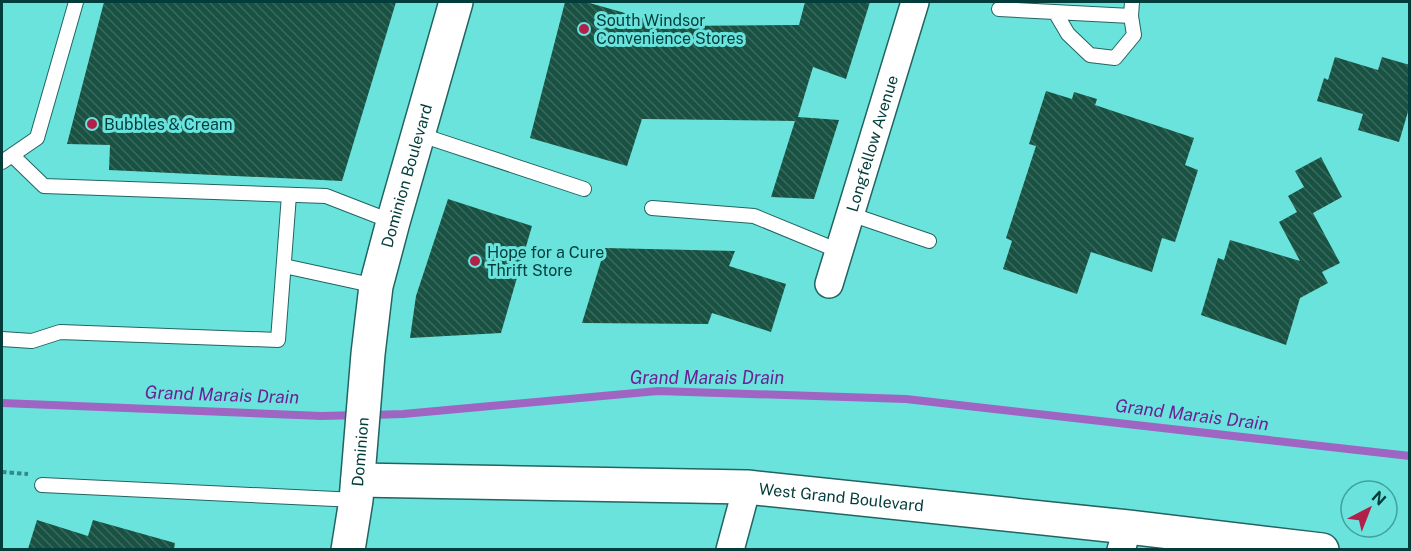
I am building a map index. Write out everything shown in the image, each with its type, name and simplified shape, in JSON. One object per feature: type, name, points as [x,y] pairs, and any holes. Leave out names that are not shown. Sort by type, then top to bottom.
[{"type":"street","name":"Dominion Boulevard","points":[[368,354],[376,286],[456,2]]},
{"type":"street","name":"Longfellow Avenue","points":[[829,284],[915,2]]},
{"type":"street","name":"Dominion","points":[[348,549],[357,490],[368,354]]},
{"type":"street","name":"West Grand Boulevard","points":[[357,490],[747,487],[1125,538],[1322,549]]},
{"type":"street","points":[[730,549],[747,487]]},
{"type":"lane","points":[[76,2],[37,138],[7,159],[44,186],[326,196],[393,222]]},
{"type":"lane","points":[[1054,12],[1068,34],[1090,55],[1115,58],[1134,35],[1131,16],[1132,2]]},
{"type":"lane","points":[[999,9],[1131,16]]},
{"type":"lane","points":[[418,134],[584,189]]},
{"type":"lane","points":[[2,339],[32,341],[60,332],[278,340],[289,195]]},
{"type":"lane","points":[[652,208],[754,216],[839,251]]},
{"type":"lane","points":[[850,214],[929,241]]},
{"type":"lane","points":[[284,266],[376,286]]},
{"type":"lane","points":[[42,484],[357,490]]},
{"type":"building","points":[[104,2],[396,2],[342,181],[109,170],[110,145],[67,144]]},
{"type":"building","points":[[565,2],[586,2],[671,26],[799,25],[805,2],[870,2],[846,79],[813,67],[798,117],[839,120],[814,199],[771,197],[795,121],[642,119],[627,166],[530,138]]},
{"type":"building","points":[[1335,57],[1378,70],[1382,57],[1410,65],[1410,105],[1399,142],[1358,130],[1363,114],[1317,101],[1324,78],[1328,80]]},
{"type":"building","points":[[1046,91],[1072,99],[1074,92],[1097,99],[1095,105],[1194,138],[1185,165],[1198,170],[1175,242],[1162,238],[1152,272],[1091,252],[1077,294],[1003,269],[1012,241],[1006,238],[1036,146],[1029,144]]},
{"type":"building","points":[[1321,157],[1342,197],[1313,213],[1340,263],[1322,272],[1328,283],[1300,298],[1286,345],[1201,315],[1218,258],[1224,260],[1230,240],[1300,261],[1279,222],[1297,212],[1288,196],[1304,187],[1295,171]]},
{"type":"building","name":"Hope for a Cure Thrift Store","points":[[448,199],[532,226],[501,333],[410,338],[416,296]]},
{"type":"building","points":[[605,248],[735,251],[729,266],[786,284],[771,332],[712,313],[708,324],[582,323]]},
{"type":"building","points":[[37,520],[88,536],[93,520],[175,543],[174,549],[28,549]]},
{"type":"waterway","name":"Grand Marais Drain","points":[[371,415],[658,391],[906,399],[1410,456]]},
{"type":"waterway","name":"Grand Marais Drain","points":[[2,403],[322,416],[358,415]]},
{"type":"place","name":"South Windsor Convenience Stores","points":[[584,29]]},
{"type":"place","name":"Bubbles & Cream","points":[[92,124]]},
{"type":"place","name":"Hope for a Cure Thrift Store","points":[[475,261]]}]
